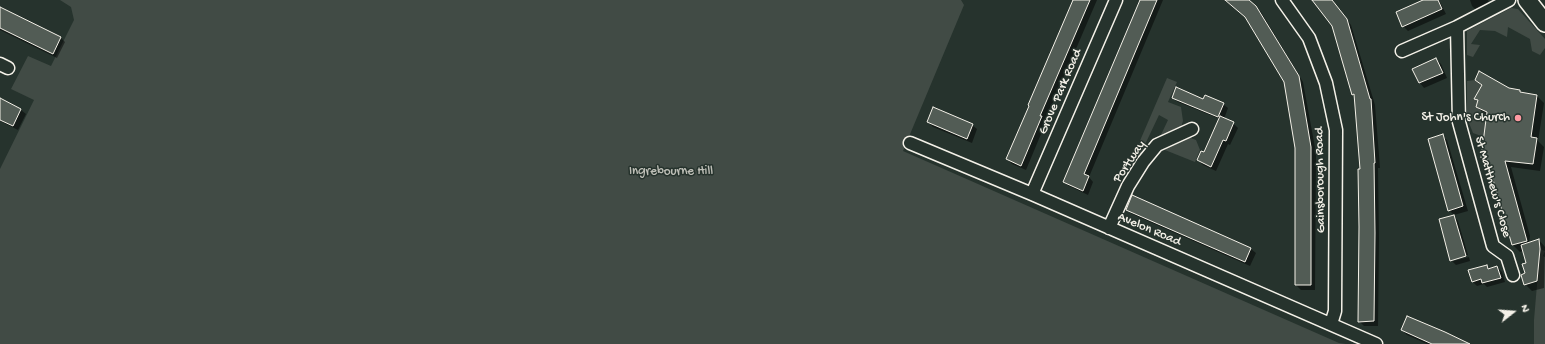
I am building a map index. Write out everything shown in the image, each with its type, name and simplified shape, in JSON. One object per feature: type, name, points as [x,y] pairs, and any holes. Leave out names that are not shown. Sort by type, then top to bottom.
[{"type":"street","name":"Grove Park Road","points":[[1032,194],[1116,0]]},
{"type":"street","name":"Gainsborough Road","points":[[1282,0],[1310,38],[1326,83],[1336,130],[1335,311],[1331,324]]},
{"type":"street","points":[[1402,51],[1509,0]]},
{"type":"street","points":[[1527,0],[1545,22]]},
{"type":"street","name":"St Matthew's Close","points":[[1457,26],[1459,122],[1493,246],[1507,256],[1513,275]]},
{"type":"street","name":"Portway","points":[[1109,228],[1128,186],[1143,162],[1157,145],[1192,129]]},
{"type":"street","name":"Avelon Road","points":[[910,143],[1032,194],[1376,344]]},
{"type":"green space","name":"Ingrebourne Hill","points":[[60,0],[961,0],[964,5],[903,151],[1339,343],[1346,344],[0,344],[0,169],[34,100],[11,89],[28,56],[51,66],[74,20],[71,7]]},
{"type":"green space","points":[[1511,8],[1518,9],[1545,39],[1545,48],[1540,55],[1532,51],[1530,39],[1508,27],[1507,37],[1495,31],[1480,30],[1471,44],[1480,45],[1473,57],[1467,55],[1467,31]]},
{"type":"green space","points":[[1167,78],[1177,82],[1168,102],[1181,107],[1183,121],[1181,127],[1159,139],[1168,120],[1159,115],[1141,153],[1108,215]]},
{"type":"green space","points":[[1475,80],[1482,85],[1474,99],[1478,100],[1476,107],[1487,111],[1484,137],[1473,133],[1467,118],[1467,81]]},
{"type":"green space","points":[[1188,137],[1196,140],[1200,150],[1195,162],[1165,150],[1166,147]]},
{"type":"green space","points":[[1540,249],[1545,251],[1543,256],[1545,257],[1545,344],[1534,344],[1534,320]]},
{"type":"building","points":[[1073,0],[1090,0],[1040,116],[1042,116],[1021,166],[1006,159]]},
{"type":"building","points":[[1140,0],[1157,0],[1084,174],[1089,176],[1083,191],[1063,182]]},
{"type":"building","points":[[1225,0],[1249,0],[1256,6],[1299,76],[1311,147],[1311,285],[1295,285],[1295,148],[1284,82],[1245,17]]},
{"type":"building","points":[[1312,0],[1332,0],[1347,19],[1371,99],[1375,163],[1374,321],[1358,322],[1358,169],[1360,169],[1354,94],[1352,95],[1332,26]]},
{"type":"building","points":[[1423,0],[1438,0],[1442,9],[1402,27],[1396,12]]},
{"type":"building","points":[[0,7],[61,37],[53,54],[0,28]]},
{"type":"building","points":[[1436,58],[1443,73],[1419,83],[1412,69]]},
{"type":"building","name":"St John's Church","points":[[1479,71],[1509,88],[1520,90],[1520,92],[1537,95],[1531,137],[1537,138],[1533,164],[1505,161],[1527,241],[1512,245],[1487,159],[1481,158],[1487,112],[1476,107],[1478,100],[1474,99],[1482,85],[1475,80]]},
{"type":"building","points":[[1176,87],[1203,99],[1205,95],[1224,103],[1218,117],[1172,98]]},
{"type":"building","points":[[0,98],[21,109],[13,126],[0,120]]},
{"type":"building","points":[[933,107],[973,124],[967,139],[927,122]]},
{"type":"building","points":[[1220,116],[1234,122],[1226,141],[1223,140],[1211,167],[1197,160],[1201,151],[1204,152]]},
{"type":"building","points":[[1443,134],[1463,206],[1448,211],[1428,139]]},
{"type":"building","points":[[1132,195],[1251,248],[1245,262],[1126,210]]},
{"type":"building","points":[[1454,215],[1466,256],[1450,261],[1439,219]]},
{"type":"building","points":[[1539,239],[1540,249],[1537,281],[1524,285],[1521,275],[1525,273],[1522,264],[1526,263],[1521,245]]},
{"type":"building","points":[[1487,265],[1488,269],[1497,266],[1501,278],[1482,283],[1481,279],[1472,282],[1468,270]]},
{"type":"building","points":[[1407,316],[1470,344],[1432,344],[1401,330]]},
{"type":"place","name":"St John's Church","points":[[1518,118]]}]
